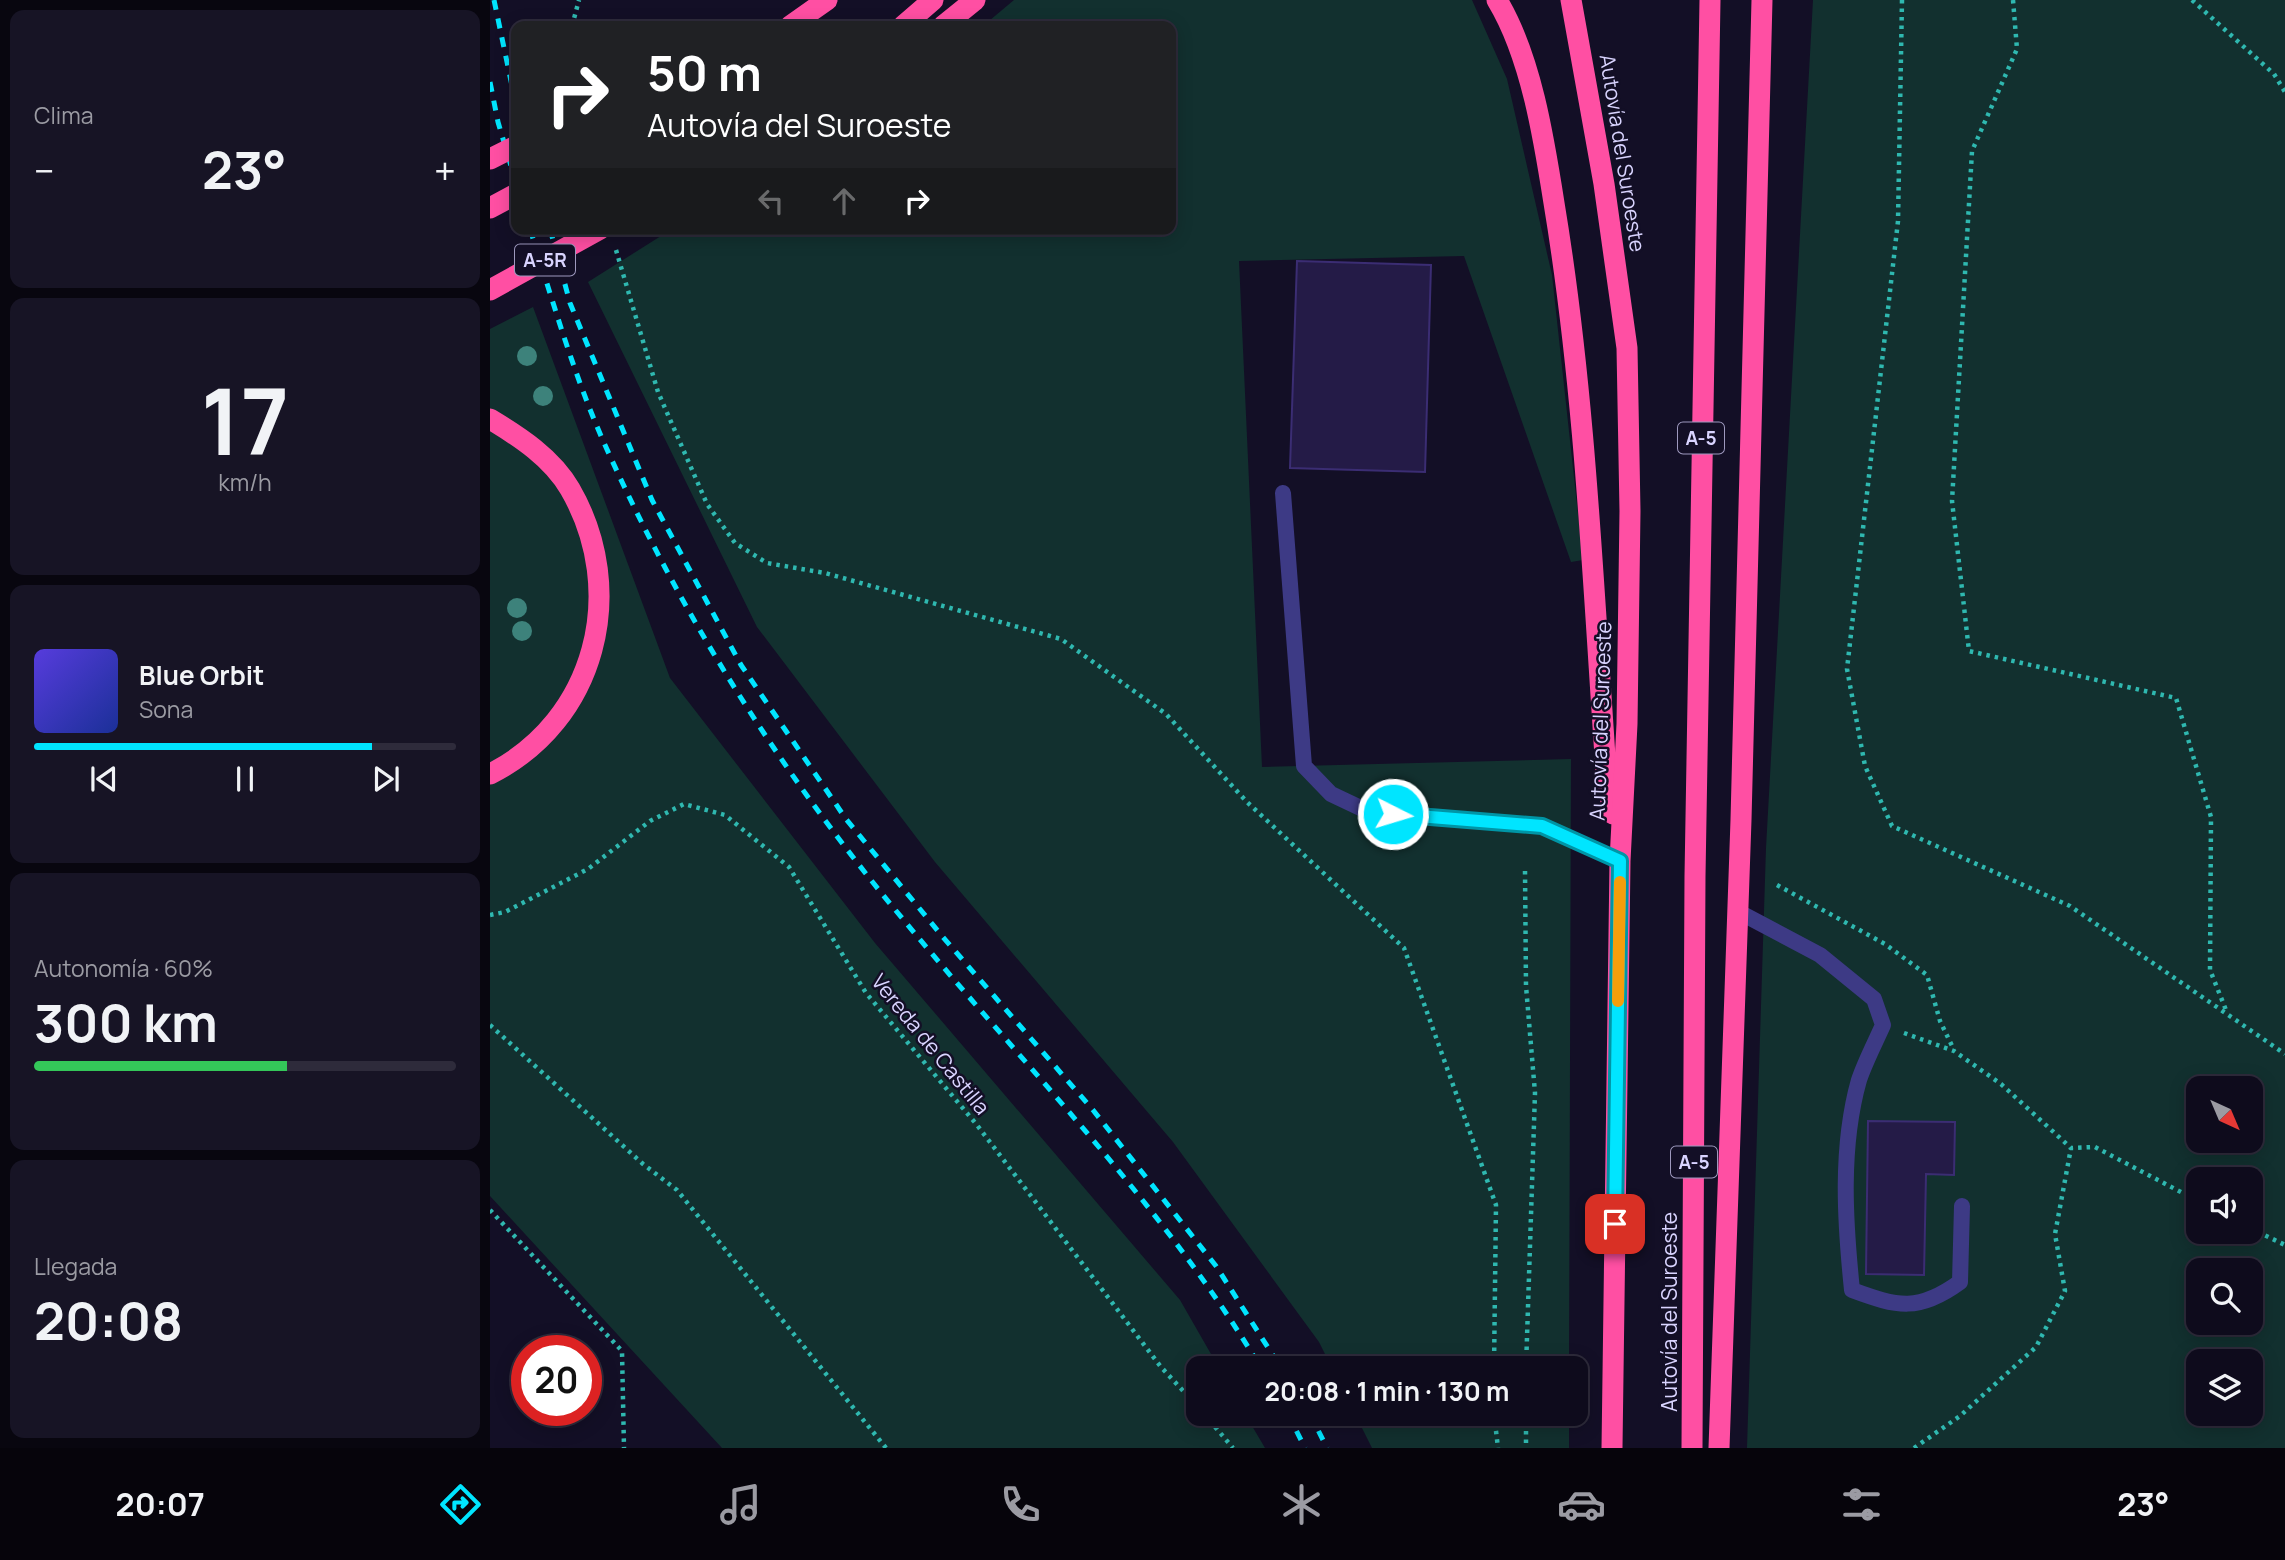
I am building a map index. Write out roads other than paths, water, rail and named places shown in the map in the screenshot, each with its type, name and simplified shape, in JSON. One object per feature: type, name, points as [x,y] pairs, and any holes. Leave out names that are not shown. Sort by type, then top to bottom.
[{"type":"highway","points":[[797,21],[827,0]]},
{"type":"highway","points":[[909,21],[933,0]]},
{"type":"highway","points":[[949,21],[975,0]]},
{"type":"highway","points":[[1497,0],[1520,55],[1535,105],[1566,274],[1606,772],[1620,861]]},
{"type":"highway","name":"Autovía del Suroeste","points":[[1571,0],[1604,184],[1627,348],[1630,511],[1627,723],[1620,861],[1612,1448]]},
{"type":"highway","name":"Autovía del Suroeste","points":[[1692,1448],[1695,890],[1710,0]]},
{"type":"highway","points":[[1719,1448],[1762,0]]},
{"type":"highway","points":[[490,159],[511,148]]},
{"type":"highway","points":[[490,208],[511,197]]},
{"type":"highway","name":"A-5R","points":[[490,290],[607,236]]},
{"type":"highway","points":[[490,419],[527,440],[569,488],[590,536],[599,583],[597,631],[586,674],[557,722],[519,760],[490,774]]},
{"type":"lane","points":[[1283,493],[1304,766],[1331,794],[1369,812],[1542,826],[1620,861]]},
{"type":"lane","points":[[1737,911],[1820,955],[1874,999],[1883,1026],[1860,1080],[1848,1136],[1846,1228],[1852,1290],[1892,1305],[1936,1299],[1960,1282],[1962,1206]]},
{"type":"railway","points":[[494,0],[511,81]]},
{"type":"railway","points":[[490,82],[511,166]]},
{"type":"railway","points":[[532,235],[576,372],[610,456],[671,579],[740,697],[817,810],[859,865],[1136,1192],[1222,1307],[1253,1356]]},
{"type":"railway","points":[[552,235],[570,303],[652,500],[741,665],[846,819],[942,936],[1093,1110],[1216,1266],[1273,1356]]},
{"type":"railway","points":[[1294,1426],[1305,1448]]},
{"type":"railway","points":[[1316,1426],[1327,1448]]}]
